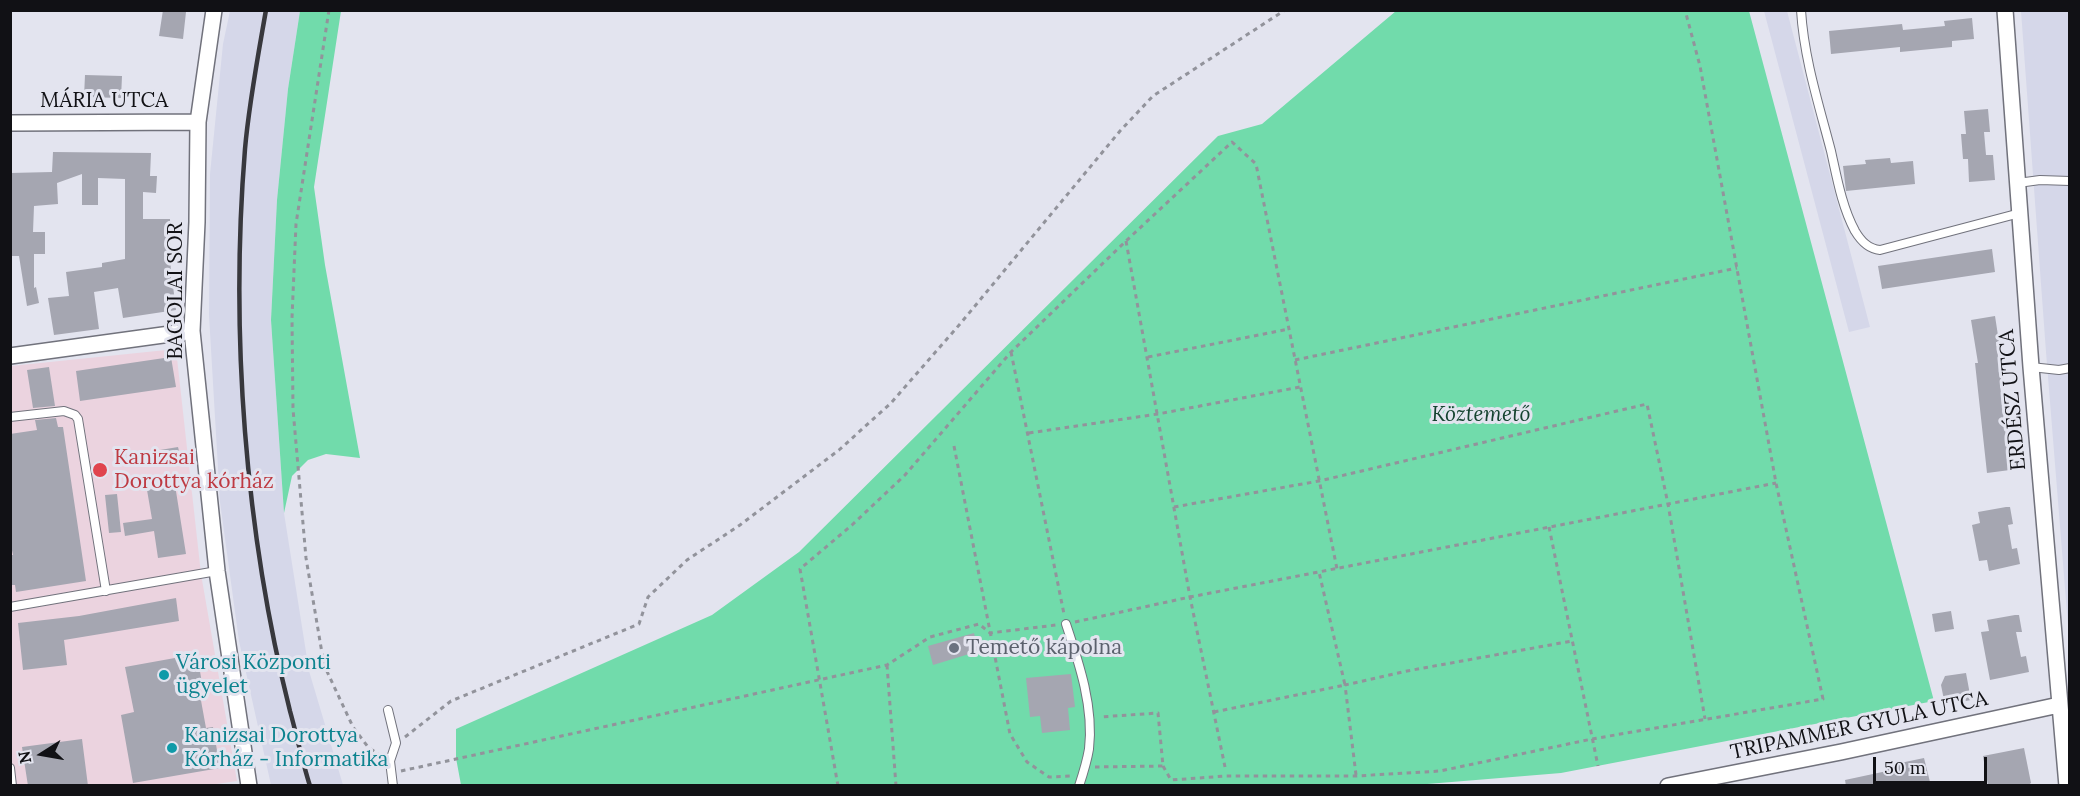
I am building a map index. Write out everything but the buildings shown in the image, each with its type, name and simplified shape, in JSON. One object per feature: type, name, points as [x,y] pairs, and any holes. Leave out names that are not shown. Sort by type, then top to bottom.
[{"type":"street","name":"BAGOLAI SOR","points":[[214,10],[198,122],[197,222],[192,331],[217,571],[249,786]]},
{"type":"street","name":"ERDÉSZ UTCA","points":[[2005,10],[2031,366],[2067,786]]},
{"type":"street","name":"MÁRIA UTCA","points":[[10,123],[198,122]]},
{"type":"street","points":[[10,356],[192,331]]},
{"type":"street","name":"TRIPAMMER GYULA UTCA","points":[[1668,786],[1841,752],[2059,705]]},
{"type":"lane","points":[[1801,10],[1803,42],[1843,200],[1855,230],[1865,244],[1872,249],[1880,250],[2020,213]]},
{"type":"lane","points":[[2018,183],[2040,180],[2070,181]]},
{"type":"lane","points":[[2031,366],[2059,370],[2070,368]]},
{"type":"lane","points":[[10,417],[64,411],[75,415],[78,419],[106,591]]},
{"type":"lane","points":[[10,607],[217,571]]},
{"type":"lane","points":[[1066,624],[1081,669],[1089,717],[1089,749],[1079,786]]},
{"type":"lane","points":[[388,710],[396,743],[390,761],[393,786]]},
{"type":"lane","points":[[10,768],[12,786]]},
{"type":"path","points":[[329,10],[296,224],[292,318],[294,420],[306,558],[324,664],[353,727],[368,747],[390,761]]},
{"type":"path","points":[[396,743],[451,701],[639,624],[648,597],[687,560],[740,525],[839,450],[891,403],[960,324],[1120,131],[1154,96],[1285,10]]},
{"type":"path","points":[[1089,717],[1158,712],[1163,766],[1171,780],[1226,776],[1356,776],[1440,771],[1592,739],[1823,699],[1776,483],[1700,66],[1685,10]]},
{"type":"path","points":[[838,786],[821,678],[800,569],[852,525],[905,475],[1011,352],[1232,142],[1256,164],[1336,569]]},
{"type":"path","points":[[1126,241],[1190,597],[1225,767]]},
{"type":"path","points":[[1295,360],[1737,268]]},
{"type":"path","points":[[1148,357],[1289,329]]},
{"type":"path","points":[[1011,352],[1066,624]]},
{"type":"path","points":[[1029,433],[1158,414],[1300,387]]},
{"type":"path","points":[[1174,507],[1319,481],[1647,404],[1668,504],[1705,719]]},
{"type":"path","points":[[954,446],[1010,734],[1027,762],[1049,777],[1163,766]]},
{"type":"path","points":[[392,774],[887,665],[930,637],[978,624],[990,633],[1066,624],[1190,597],[1776,483]]},
{"type":"path","points":[[1550,527],[1598,766]]},
{"type":"path","points":[[1319,572],[1346,685],[1356,776]]},
{"type":"path","points":[[1214,712],[1418,669],[1572,641]]},
{"type":"path","points":[[887,665],[896,786]]},
{"type":"shaded area","points":[[230,11],[300,11],[288,89],[277,200],[271,320],[284,513],[309,671],[343,785],[271,785],[239,641],[220,502],[209,315],[210,174],[223,44]]},
{"type":"shaded area","points":[[1764,11],[1787,11],[1870,327],[1849,332]]},
{"type":"shaded area","points":[[2021,11],[2069,11],[2069,638],[2046,352]]},
{"type":"shaded area","name":"Kanizsai Dorottya kórház","points":[[176,349],[201,574],[237,781],[203,786],[11,786],[11,366]]},
{"type":"green space","points":[[300,11],[341,11],[314,187],[325,265],[360,458],[326,454],[308,460],[292,476],[284,513],[271,320],[277,200],[288,89]]},
{"type":"green space","name":"Köztemető","points":[[1396,11],[1749,11],[1934,701],[1561,773],[1403,786],[461,785],[456,758],[456,729],[712,615],[799,552],[1218,136],[1262,124]]},
{"type":"railway","points":[[266,10],[251,97],[241,219],[239,289],[245,432],[262,574],[290,711],[310,786]]},
{"type":"place","name":"Kanizsai Dorottya kórház","points":[[100,470]]},
{"type":"place","name":"Temető kápolna","points":[[954,648]]},
{"type":"place","name":"Városi Központi ügyelet","points":[[164,675]]},
{"type":"place","name":"Kanizsai Dorottya Kórház - Informatika","points":[[172,748]]}]
